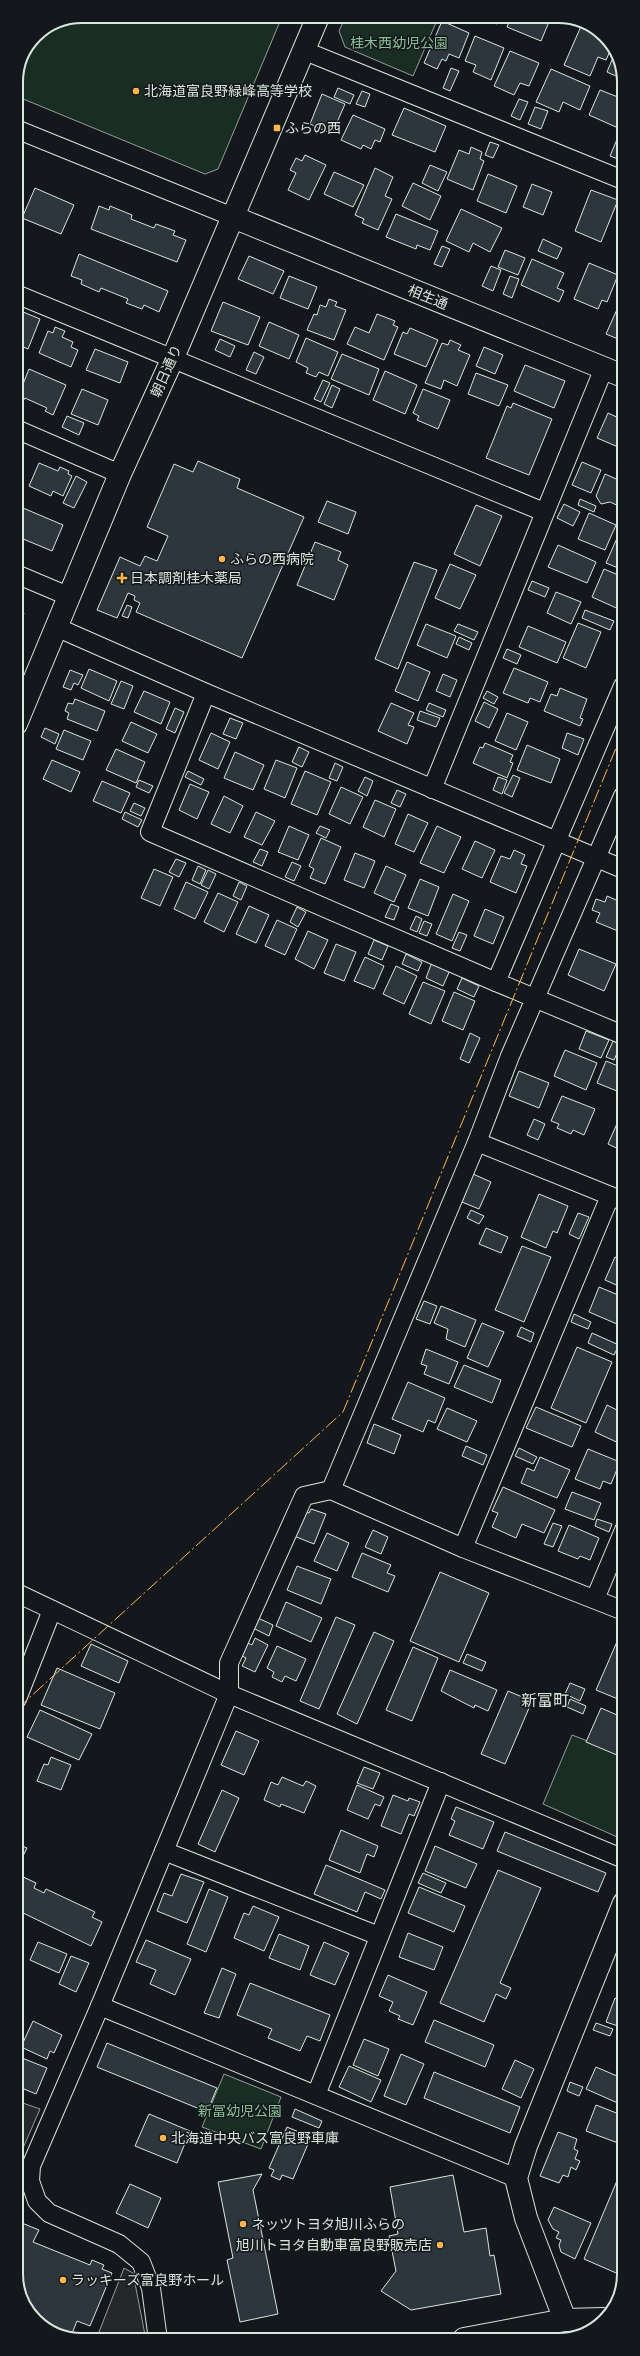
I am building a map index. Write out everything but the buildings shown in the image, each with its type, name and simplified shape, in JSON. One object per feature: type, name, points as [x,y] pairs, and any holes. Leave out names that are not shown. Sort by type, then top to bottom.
[{"type":"main road","name":"朝日通り","points":[[23,707],[120,474],[172,360],[315,23]]},
{"type":"main road","name":"相生通","points":[[233,217],[613,372]]},
{"type":"main road","points":[[564,2320],[526,2218],[516,2178],[526,2146],[617,1920]]},
{"type":"main road","points":[[496,2333],[564,2320],[595,2319]]},
{"type":"street","points":[[304,51],[617,178]]},
{"type":"street","points":[[23,132],[233,217]]},
{"type":"street","points":[[23,297],[172,360],[544,512]]},
{"type":"street","points":[[432,789],[544,512],[613,372]]},
{"type":"street","points":[[23,432],[120,474]]},
{"type":"street","points":[[23,577],[68,596]]},
{"type":"street","points":[[56,627],[206,693],[617,867]]},
{"type":"street","points":[[206,693],[150,832],[535,999],[617,1033]]},
{"type":"street","points":[[496,982],[617,700]]},
{"type":"street","points":[[331,1490],[478,1142],[535,999],[617,809]]},
{"type":"street","points":[[463,1548],[617,1198],[478,1142]]},
{"type":"street","points":[[157,2333],[151,2288],[141,2262],[119,2244],[49,2213],[37,2201],[30,2181],[31,2166],[100,2006],[229,1694],[230,1663],[304,1496],[331,1490],[463,1548],[617,1608]]},
{"type":"street","points":[[595,1599],[617,1547]]},
{"type":"street","points":[[23,1596],[229,1694],[617,1856]]},
{"type":"street","points":[[23,1684],[52,1610]]},
{"type":"street","points":[[316,2095],[441,1782]]},
{"type":"street","points":[[164,1850],[379,1936]]},
{"type":"street","points":[[100,2006],[516,2178]]},
{"type":"green space","name":"北海道富良野緑峰高等学校","points":[[279,23],[218,169],[205,174],[23,99],[24,71],[33,49],[40,40],[49,33],[71,24]]},
{"type":"green space","name":"桂木西幼児公園","points":[[343,23],[436,23],[413,76],[345,47],[339,31]]},
{"type":"green space","points":[[572,1735],[617,1752],[617,1837],[543,1804]]},
{"type":"green space","name":"新冨幼児公園","points":[[224,2074],[281,2097],[261,2149],[202,2127]]},
{"type":"shaded area","points":[[23,2103],[40,2109],[23,2148]]},
{"type":"shaded area","points":[[124,2268],[133,2273],[145,2333],[96,2333],[99,2332]]},
{"type":"power","points":[[23,1704],[343,1412],[617,746]]},
{"type":"place","name":"北海道富良野緑峰高等学校","points":[[136,91]]},
{"type":"place","name":"ふらの西","points":[[277,128]]},
{"type":"place","name":"ふらの西病院","points":[[222,559]]},
{"type":"place","name":"日本調剤桂木薬局","points":[[122,578]]},
{"type":"place","name":"北海道中央バス富良野車庫","points":[[163,2138]]},
{"type":"place","name":"ネッツトヨタ旭川ふらの","points":[[243,2224]]},
{"type":"place","name":"旭川トヨタ自動車富良野販売店","points":[[440,2245]]},
{"type":"place","name":"ラッキーズ富良野ホール","points":[[63,2280]]},
{"type":"district","name":"新富町","points":[[545,1700]]}]
